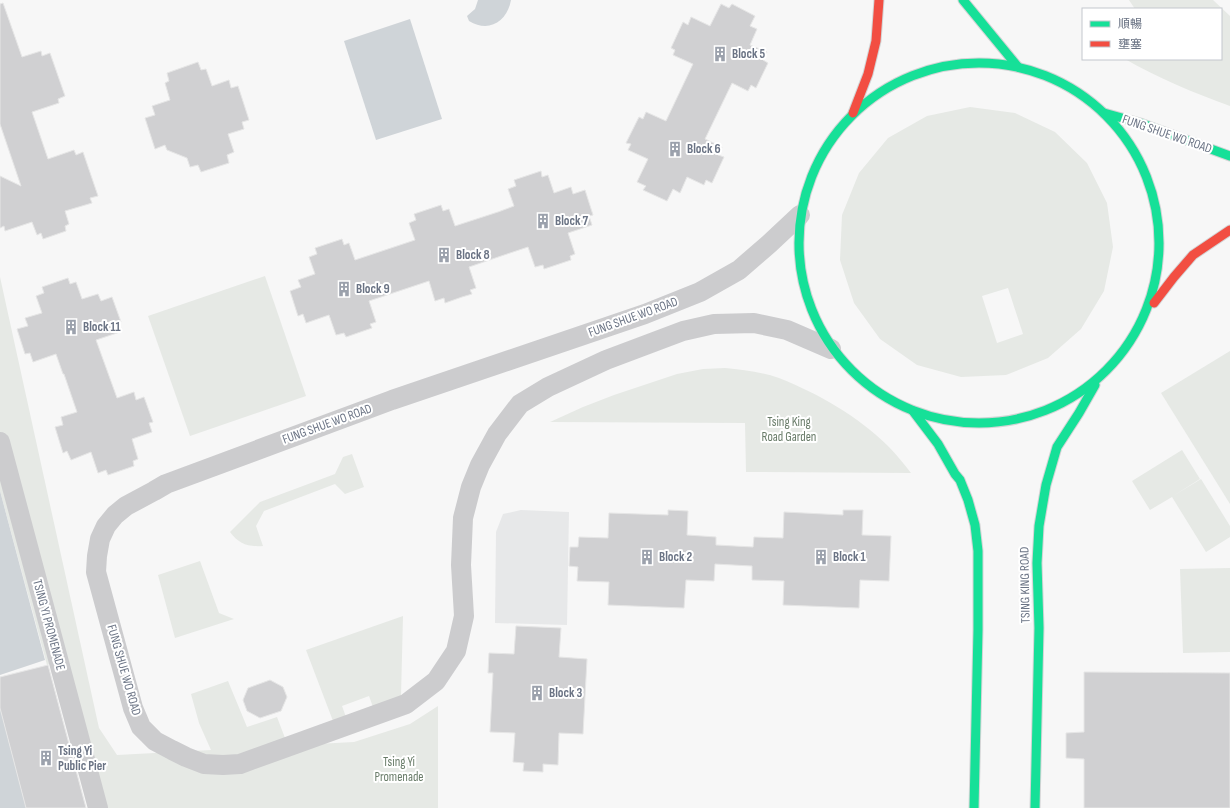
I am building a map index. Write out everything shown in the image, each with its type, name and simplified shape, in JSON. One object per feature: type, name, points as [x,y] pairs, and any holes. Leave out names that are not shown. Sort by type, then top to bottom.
[{"type":"main road","points":[[854,113],[868,74],[876,41],[879,0]]},
{"type":"main road","points":[[963,0],[1018,67]]},
{"type":"main road","points":[[1146,313],[1158,272],[1160,228],[1151,186],[1132,147],[1104,113],[1078,93],[1050,77],[1018,67],[974,63],[930,69],[889,86],[854,113],[828,143],[810,177],[800,215],[798,263],[810,310],[831,349],[857,376],[883,396],[914,411],[952,422],[1000,422],[1031,416],[1068,400],[1100,377],[1126,348],[1146,313],[1193,255],[1230,230]]},
{"type":"main road","name":"FUNG SHUE WO ROAD","points":[[1104,113],[1140,123],[1230,156]]},
{"type":"main road","name":"TSING KING ROAD","points":[[1035,808],[1039,628],[1037,563],[1038,526],[1046,485],[1057,447],[1100,377]]},
{"type":"main road","points":[[914,411],[938,444],[960,480],[968,500],[978,551],[978,630],[974,808]]},
{"type":"street","name":"FUNG SHUE WO ROAD","points":[[800,215],[739,270],[700,292],[638,317],[392,400],[166,484],[126,506],[115,515],[106,526],[100,540],[96,572],[132,708],[141,727],[155,741],[186,757],[204,764],[240,764],[406,704],[436,681],[456,651],[464,616],[461,565],[463,518],[471,486],[480,465],[497,434],[520,404],[548,387],[606,360],[683,331],[714,324],[754,323],[788,330],[831,349]]},
{"type":"street","name":"TSING YI PROMENADE","points":[[0,442],[98,808]]},
{"type":"shaded area","points":[[478,0],[511,0],[506,14],[501,19],[496,23],[483,26],[469,21],[467,16],[475,9]]},
{"type":"shaded area","points":[[410,19],[442,119],[376,140],[344,41]]},
{"type":"shaded area","points":[[0,491],[45,660],[0,675]]},
{"type":"shaded area","points":[[521,510],[569,512],[567,625],[495,623],[496,532],[503,514]]},
{"type":"shaded area","points":[[0,708],[26,808],[0,808]]},
{"type":"green space","points":[[1129,0],[1213,0],[1222,8],[1134,8]]},
{"type":"green space","points":[[1222,8],[1230,16],[1230,106],[1150,73],[1127,60],[1222,60]]},
{"type":"green space","points":[[970,107],[1015,113],[1055,132],[1087,163],[1107,203],[1113,247],[1104,291],[1081,329],[1048,358],[1006,375],[961,377],[917,365],[880,339],[854,303],[840,260],[842,215],[859,173],[888,138],[927,116]],"holes":[[[1008,288],[1023,334],[997,343],[982,296]]]},
{"type":"green space","points":[[265,276],[306,396],[190,436],[148,316]]},
{"type":"green space","name":"Tsing Yi Promenade","points":[[0,277],[99,728],[117,755],[211,750],[199,723],[191,694],[228,681],[247,727],[277,717],[285,738],[260,747],[354,742],[410,724],[438,706],[438,808],[93,808],[54,663],[47,665],[0,491]]},
{"type":"green space","points":[[1230,351],[1230,504],[1161,393]]},
{"type":"green space","name":"Tsing King Road Garden","points":[[725,368],[773,376],[809,391],[864,425],[895,453],[911,473],[746,472],[745,423],[550,422],[614,395],[677,374],[703,369]]},
{"type":"green space","points":[[1182,450],[1200,479],[1173,496],[1201,479],[1230,526],[1230,537],[1206,552],[1172,497],[1150,510],[1132,481]]},
{"type":"green space","points":[[352,454],[364,487],[345,494],[335,484],[264,511],[256,526],[263,546],[244,544],[230,532],[260,502],[335,474],[343,457]]},
{"type":"green space","points":[[200,561],[219,613],[234,619],[175,638],[158,575]]},
{"type":"green space","points":[[1230,568],[1230,652],[1183,653],[1180,569]]},
{"type":"green space","points":[[403,616],[401,696],[373,707],[369,696],[342,706],[346,717],[333,721],[306,650]]},
{"type":"building","points":[[3,3],[22,57],[41,51],[42,56],[50,53],[65,96],[58,99],[59,103],[32,112],[48,159],[74,150],[76,155],[83,152],[98,196],[90,198],[92,203],[65,211],[69,224],[65,226],[66,231],[43,239],[41,233],[37,235],[32,222],[5,231],[4,226],[0,228],[0,176],[21,186],[0,124],[0,4]]},
{"type":"building","points":[[721,4],[729,8],[732,4],[755,16],[750,26],[757,29],[750,45],[767,52],[763,60],[768,63],[756,88],[751,85],[748,91],[732,83],[705,139],[722,147],[718,155],[724,157],[712,183],[706,180],[704,185],[687,177],[680,193],[673,189],[667,201],[643,190],[646,186],[637,182],[648,159],[628,150],[631,144],[626,143],[639,117],[643,119],[646,112],[666,121],[693,64],[673,55],[675,50],[671,48],[683,22],[688,25],[691,17],[710,26]]},
{"type":"building","points":[[198,62],[201,70],[206,69],[212,86],[229,80],[231,88],[238,86],[249,120],[242,122],[244,129],[228,134],[234,152],[227,155],[229,163],[201,172],[198,165],[190,167],[187,158],[167,150],[165,145],[155,149],[145,118],[155,115],[152,106],[170,100],[165,83],[169,81],[167,73]]},
{"type":"building","points":[[541,171],[542,177],[548,175],[554,193],[571,187],[573,194],[585,190],[593,215],[589,216],[592,225],[568,233],[575,254],[570,256],[571,260],[544,269],[543,265],[535,267],[528,247],[469,267],[476,288],[470,290],[472,294],[445,303],[444,298],[435,301],[429,281],[369,301],[376,322],[370,324],[372,328],[346,337],[344,333],[336,335],[329,315],[306,323],[303,314],[298,316],[290,291],[301,287],[298,280],[315,274],[309,257],[317,254],[315,248],[342,239],[344,245],[349,243],[355,260],[415,240],[409,223],[416,220],[414,214],[441,205],[443,211],[449,209],[455,226],[498,212],[514,206],[508,189],[516,186],[514,180]]},
{"type":"building","points":[[68,278],[70,284],[76,282],[82,299],[98,294],[101,301],[112,297],[121,322],[117,323],[120,332],[96,340],[117,398],[134,392],[136,400],[144,397],[153,422],[149,423],[152,432],[132,439],[138,459],[133,461],[134,466],[108,475],[106,470],[98,473],[91,452],[71,460],[67,451],[63,453],[55,427],[63,425],[61,417],[77,412],[64,374],[56,354],[33,362],[30,353],[25,354],[17,329],[28,326],[25,318],[42,313],[36,296],[44,293],[42,287]]},
{"type":"building","points":[[668,510],[688,511],[687,535],[716,537],[716,545],[753,547],[754,537],[783,538],[784,512],[843,515],[843,510],[863,510],[862,535],[891,536],[889,581],[860,580],[859,608],[783,605],[784,581],[752,580],[752,566],[715,564],[714,581],[686,580],[684,608],[608,605],[609,582],[577,581],[578,567],[569,566],[570,547],[578,547],[579,537],[608,538],[609,513],[668,515]]},
{"type":"building","name":"Block 3","points":[[516,626],[561,628],[559,657],[587,659],[583,734],[559,733],[558,765],[543,764],[543,772],[523,771],[524,763],[513,762],[515,733],[490,732],[493,673],[488,673],[489,653],[514,654]]},
{"type":"building","name":"Tsing Yi Public Pier","points":[[48,665],[86,808],[26,808],[0,708],[0,677]]},
{"type":"building","points":[[1084,672],[1230,673],[1230,808],[1084,808],[1084,759],[1066,758],[1066,733],[1084,732]]},
{"type":"building","points":[[270,680],[283,687],[287,697],[281,711],[260,718],[247,711],[243,700],[248,688]]},
{"type":"traffic: fast","points":[[963,0],[1018,67]]},
{"type":"traffic: fast","points":[[979,63],[1014,66],[1048,77],[1079,93],[1106,116],[1129,143],[1145,174],[1156,208],[1159,243],[1156,278],[1145,312],[1129,343],[1106,370],[1079,393],[1048,409],[1014,420],[979,423],[944,420],[910,409],[879,393],[852,370],[829,343],[813,312],[802,278],[799,243],[802,208],[813,174],[829,143],[852,116],[879,93],[910,77],[944,66],[979,63]]},
{"type":"traffic: fast","points":[[1104,113],[1140,123],[1230,156]]},
{"type":"traffic: fast","points":[[1035,808],[1039,628],[1037,563],[1039,526],[1046,485],[1057,447],[1095,385]]},
{"type":"traffic: fast","points":[[913,411],[938,444],[960,480],[968,500],[975,525],[978,551],[978,630],[974,808]]},
{"type":"traffic: jam","points":[[853,113],[868,74],[876,41],[879,0]]},
{"type":"traffic: jam","points":[[1154,303],[1193,255],[1230,230]]},
{"type":"place","name":"Block 5","points":[[720,54]]},
{"type":"place","name":"Block 6","points":[[675,149]]},
{"type":"place","name":"Block 7","points":[[543,221]]},
{"type":"place","name":"Block 8","points":[[444,255]]},
{"type":"place","name":"Block 9","points":[[344,289]]},
{"type":"place","name":"Block 11","points":[[71,327]]},
{"type":"place","name":"Block 2","points":[[647,557]]},
{"type":"place","name":"Block 1","points":[[821,557]]},
{"type":"place","name":"Block 3","points":[[537,693]]},
{"type":"place","name":"Tsing Yi Public Pier","points":[[46,758]]}]
